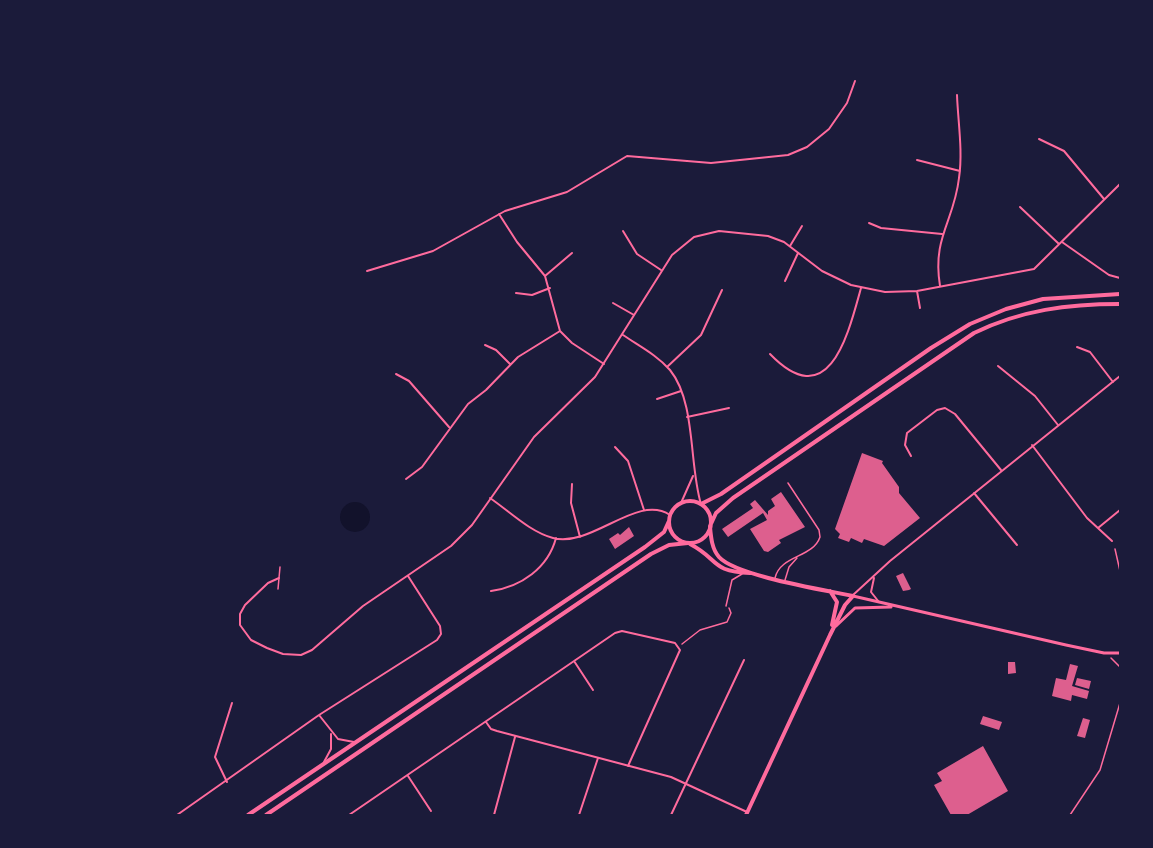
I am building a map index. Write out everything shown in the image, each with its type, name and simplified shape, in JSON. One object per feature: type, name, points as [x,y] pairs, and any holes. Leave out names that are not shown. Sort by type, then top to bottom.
[{"type":"main road","points":[[701,504],[721,494],[970,324],[1006,309],[1043,299],[1120,294]]},
{"type":"main road","points":[[266,815],[651,554],[669,545],[689,544],[702,540],[716,513],[733,498],[974,333],[1000,321],[1035,310],[1074,305],[1120,304]]},
{"type":"main road","points":[[248,815],[645,547],[664,532],[670,516],[681,503],[692,501],[701,504],[707,512],[713,546],[719,557],[729,565],[754,574],[853,596],[845,605],[830,635],[747,813]]},
{"type":"main road","points":[[669,521],[674,535],[704,552],[719,568],[754,574]]},
{"type":"main road","points":[[830,635],[837,602],[831,591]]},
{"type":"street","points":[[368,271],[443,247],[499,214],[573,190],[627,156],[703,163],[788,156],[807,147],[829,129],[847,103],[855,81]]},
{"type":"street","points":[[940,287],[937,261],[942,234],[956,196],[960,171],[957,95]]},
{"type":"street","points":[[1039,139],[1064,151],[1104,200]]},
{"type":"street","points":[[917,160],[960,171]]},
{"type":"street","points":[[279,578],[268,583],[245,605],[240,614],[240,625],[251,640],[276,652],[294,656],[312,650],[363,606],[459,540],[534,437],[588,385],[604,364],[672,255],[687,241],[713,231],[761,235],[790,246],[829,275],[861,288],[893,292],[917,291],[1031,270],[1120,184]]},
{"type":"street","points":[[1020,207],[1061,243],[1109,275],[1120,278]]},
{"type":"street","points":[[499,214],[517,242],[545,276],[560,331],[572,343],[604,364]]},
{"type":"street","points":[[868,223],[881,228],[942,234]]},
{"type":"street","points":[[790,246],[802,226]]},
{"type":"street","points":[[623,231],[637,254],[662,270]]},
{"type":"street","points":[[785,281],[798,253]]},
{"type":"street","points":[[545,276],[572,254]]},
{"type":"street","points":[[516,293],[532,295],[550,288]]},
{"type":"street","points":[[770,354],[778,363],[802,377],[814,377],[826,370],[850,327],[861,288]]},
{"type":"street","points":[[667,367],[700,334],[722,290]]},
{"type":"street","points":[[917,291],[920,308]]},
{"type":"street","points":[[613,303],[634,315]]},
{"type":"street","points":[[406,479],[422,467],[468,404],[486,390],[510,364],[560,331]]},
{"type":"street","points":[[622,334],[667,367],[681,391],[701,504]]},
{"type":"street","points":[[485,345],[496,350],[510,364]]},
{"type":"street","points":[[1077,347],[1090,352],[1113,381]]},
{"type":"street","points":[[998,366],[1035,396],[1058,425]]},
{"type":"street","points":[[396,374],[409,381],[449,427]]},
{"type":"street","points":[[853,596],[1001,470],[1120,376]]},
{"type":"street","points":[[657,399],[681,391]]},
{"type":"street","points":[[687,417],[729,408]]},
{"type":"street","points":[[911,456],[905,445],[907,433],[937,410],[945,408],[955,414],[1001,470]]},
{"type":"street","points":[[1032,445],[1082,513],[1112,541]]},
{"type":"street","points":[[615,447],[628,461],[644,510]]},
{"type":"street","points":[[681,503],[692,483],[694,472]]},
{"type":"street","points":[[572,484],[571,503],[580,537]]},
{"type":"street","points":[[974,493],[1017,545]]},
{"type":"street","points":[[490,498],[538,532],[556,538],[580,537],[644,510],[658,509],[670,516]]},
{"type":"street","points":[[1098,528],[1120,510]]},
{"type":"street","points":[[491,591],[510,587],[537,570],[550,556],[556,538]]},
{"type":"street","points":[[875,575],[871,590],[879,602]]},
{"type":"street","points":[[177,815],[319,715],[373,683],[439,637],[441,630],[438,622],[408,576]]},
{"type":"street","points":[[853,596],[1075,648],[1120,653]]},
{"type":"street","points":[[830,635],[852,609],[895,607]]},
{"type":"street","points":[[348,815],[618,632],[675,643],[679,647],[677,659],[628,766]]},
{"type":"street","points":[[671,815],[744,660]]},
{"type":"street","points":[[574,661],[593,690]]},
{"type":"street","points":[[226,782],[215,757],[232,703]]},
{"type":"street","points":[[319,715],[331,734],[342,742],[357,742]]},
{"type":"street","points":[[486,722],[493,730],[686,783],[747,813]]},
{"type":"street","points":[[323,765],[332,748],[331,734]]},
{"type":"street","points":[[494,815],[515,736]]},
{"type":"street","points":[[579,815],[598,758]]},
{"type":"street","points":[[407,775],[431,811]]},
{"type":"lane","points":[[775,579],[778,569],[818,543],[821,534],[788,483]]},
{"type":"lane","points":[[785,581],[789,567],[797,558]]},
{"type":"lane","points":[[278,589],[279,567]]},
{"type":"lane","points":[[726,606],[732,580],[743,573]]},
{"type":"path","points":[[1115,549],[1120,571]]},
{"type":"path","points":[[679,647],[699,630],[728,622],[731,613],[726,606]]},
{"type":"path","points":[[1111,658],[1120,667]]},
{"type":"path","points":[[1070,815],[1100,770],[1120,703]]},
{"type":"shaded area","points":[[355,502],[366,506],[370,517],[366,528],[355,532],[344,528],[340,517],[344,506]]},
{"type":"building","points":[[862,453],[883,461],[882,463],[899,487],[899,493],[920,518],[884,546],[864,539],[862,543],[851,538],[849,542],[838,538],[840,534],[835,529]]},
{"type":"building","points":[[781,492],[805,527],[779,540],[781,543],[768,552],[764,551],[750,529],[767,520],[763,513],[728,537],[722,529],[753,508],[750,504],[755,500],[768,515],[768,511],[775,506],[771,499]]},
{"type":"building","points":[[629,527],[634,536],[615,549],[609,539],[618,533],[620,535]]},
{"type":"building","points":[[903,573],[911,589],[909,590],[903,591],[896,576]]},
{"type":"building","points":[[1008,662],[1015,662],[1016,673],[1008,674]]},
{"type":"building","points":[[1070,664],[1078,666],[1072,686],[1089,691],[1087,699],[1072,695],[1071,701],[1052,696],[1056,678],[1066,680]]},
{"type":"building","points":[[1077,678],[1091,681],[1089,689],[1075,685]]},
{"type":"building","points":[[983,716],[1002,722],[999,730],[980,724]]},
{"type":"building","points":[[1083,718],[1090,720],[1085,738],[1077,736]]},
{"type":"building","points":[[983,746],[1008,791],[967,815],[951,815],[934,785],[942,781],[937,773]]}]
